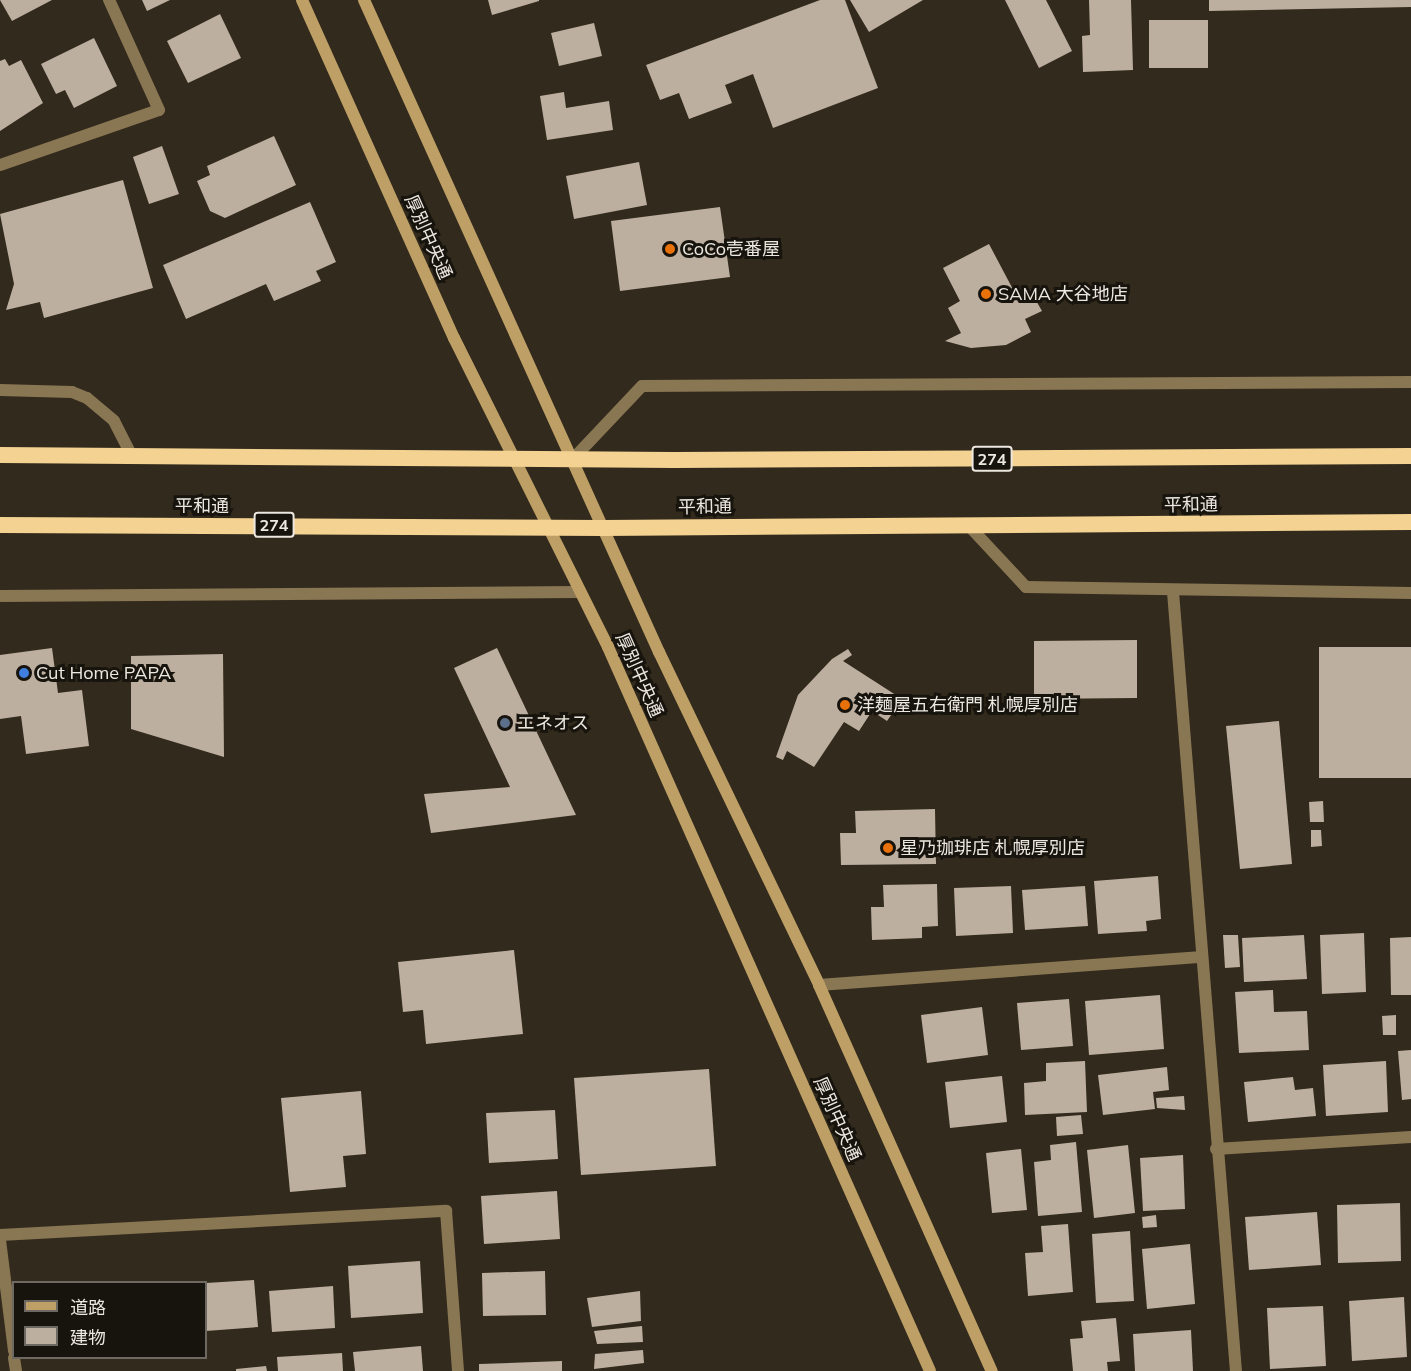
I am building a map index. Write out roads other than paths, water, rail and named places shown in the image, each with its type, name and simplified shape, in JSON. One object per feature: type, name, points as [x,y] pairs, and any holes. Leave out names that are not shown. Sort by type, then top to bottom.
[{"type":"highway","name":"274","points":[[0,455],[516,460],[1411,456]]},
{"type":"highway","name":"平和通","points":[[0,525],[603,528],[1411,522]]},
{"type":"main road","name":"厚別中央通","points":[[302,0],[454,339],[580,592],[930,1371]]},
{"type":"main road","name":"厚別中央通","points":[[364,0],[603,528],[819,986],[992,1371]]},
{"type":"street","points":[[0,165],[159,110],[109,0]]},
{"type":"street","points":[[572,460],[642,386],[1411,382]]},
{"type":"street","points":[[0,390],[72,392],[87,398],[114,421],[131,455]]},
{"type":"street","points":[[970,526],[1026,588],[1173,592],[1411,593]]},
{"type":"street","points":[[0,596],[580,592]]},
{"type":"street","points":[[1173,592],[1216,1149],[1236,1371]]},
{"type":"street","points":[[819,986],[1202,957]]},
{"type":"street","points":[[1216,1149],[1411,1137]]},
{"type":"street","points":[[0,1235],[446,1211],[458,1371]]},
{"type":"street","points":[[0,1240],[12,1335]]},
{"type":"place","name":"CoCo壱番屋","points":[[670,249]]},
{"type":"place","name":"SAMA 大谷地店","points":[[986,294]]},
{"type":"place","name":"Cut Home PAPA","points":[[24,673]]},
{"type":"place","name":"洋麺屋五右衛門 札幌厚別店","points":[[845,705]]},
{"type":"place","name":"エネオス","points":[[505,723]]},
{"type":"place","name":"星乃珈琲店 札幌厚別店","points":[[888,848]]}]
